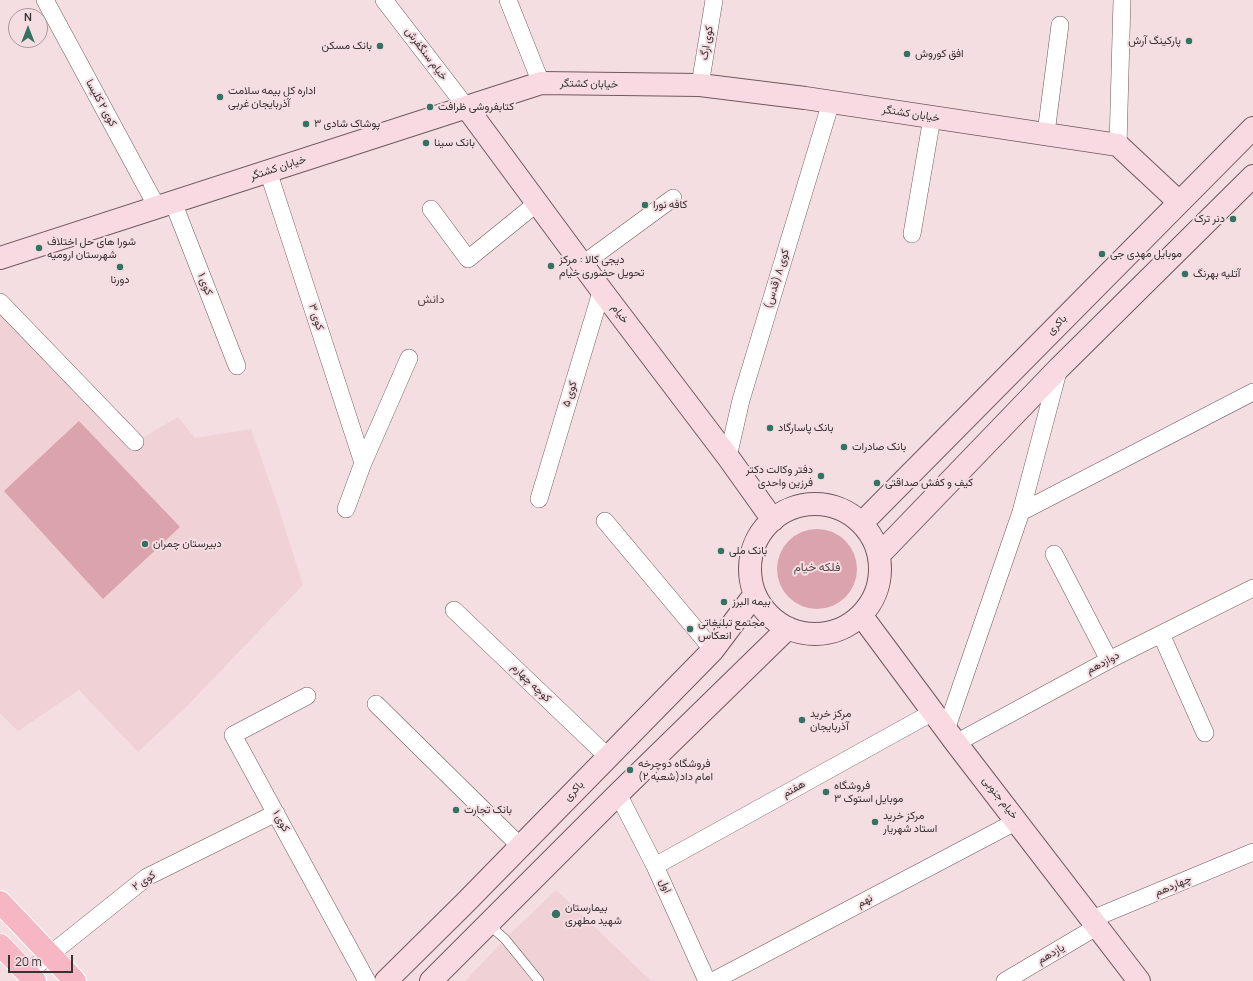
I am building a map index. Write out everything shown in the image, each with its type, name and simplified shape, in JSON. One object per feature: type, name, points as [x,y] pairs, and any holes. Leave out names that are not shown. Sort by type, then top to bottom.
[{"type":"main road","name":"خیابان کشتگر","points":[[0,258],[541,83],[700,85],[831,102],[1118,145]]},
{"type":"main road","name":"خیام","points":[[467,108],[728,457],[773,520]]},
{"type":"main road","name":"باکری","points":[[862,523],[1253,128]]},
{"type":"main road","points":[[1118,145],[1179,202]]},
{"type":"main road","points":[[879,555],[1059,368],[1253,176]]},
{"type":"main road","points":[[806,505],[826,505],[845,511],[862,523],[873,538],[879,555],[881,572],[878,588],[870,604],[861,615],[848,625],[834,631],[818,634],[803,633],[788,628],[774,619],[763,608],[755,594],[751,578],[752,557],[754,546],[762,532],[773,520],[786,511],[806,505]]},
{"type":"main road","name":"باکری","points":[[386,981],[465,903],[607,756],[713,650],[755,594]]},
{"type":"main road","name":"خیام جنوبی","points":[[861,615],[951,736],[1139,981]]},
{"type":"main road","points":[[430,981],[788,628]]},
{"type":"main road","points":[[0,902],[75,981]]},
{"type":"main road","points":[[465,903],[488,924]]},
{"type":"main road","points":[[0,945],[31,977]]},
{"type":"street","name":"کوی ۲ کلیسا","points":[[45,0],[165,204]]},
{"type":"street","name":"خیام سنگفرش","points":[[384,0],[467,108]]},
{"type":"street","points":[[508,0],[541,83]]},
{"type":"street","name":"کوی ارگ","points":[[700,85],[714,0]]},
{"type":"street","points":[[1118,145],[1122,0]]},
{"type":"street","points":[[1046,134],[1060,25]]},
{"type":"street","name":"کوی ۸ (قدس)","points":[[728,457],[740,400],[831,102]]},
{"type":"street","points":[[912,234],[932,118]]},
{"type":"street","name":"کوی ۳","points":[[268,171],[363,463]]},
{"type":"street","points":[[584,264],[673,198]]},
{"type":"street","points":[[431,209],[468,259],[537,203]]},
{"type":"street","name":"کوی ۱","points":[[165,204],[237,366]]},
{"type":"street","name":"کوی ۵","points":[[539,499],[602,289]]},
{"type":"street","points":[[0,302],[135,442]]},
{"type":"street","points":[[346,509],[363,463],[409,358]]},
{"type":"street","points":[[951,736],[1021,512],[1059,368]]},
{"type":"street","points":[[1021,512],[1253,392]]},
{"type":"street","points":[[605,521],[713,650]]},
{"type":"street","points":[[1054,554],[1109,660]]},
{"type":"street","name":"دوازدهم","points":[[951,736],[1252,590]]},
{"type":"street","name":"کوچه چهارم","points":[[454,610],[607,756]]},
{"type":"street","points":[[1160,634],[1205,733]]},
{"type":"street","name":"کوی ۱","points":[[307,696],[233,735],[368,981]]},
{"type":"street","points":[[376,704],[520,846]]},
{"type":"street","name":"هفتم","points":[[655,866],[933,712]]},
{"type":"street","name":"اول","points":[[618,794],[655,866],[708,981]]},
{"type":"street","name":"کوی ۲","points":[[31,977],[50,954],[146,877],[276,813]]},
{"type":"street","name":"نهم","points":[[713,981],[1017,821]]},
{"type":"street","name":"چهاردهم","points":[[1095,923],[1253,852]]},
{"type":"street","name":"یازدهم","points":[[1005,981],[1095,923]]},
{"type":"lane","points":[[488,924],[505,939],[539,981]]},
{"type":"shaded area","name":"دبیرستان چمران","points":[[0,302],[135,442],[178,417],[195,438],[251,429],[277,503],[303,585],[187,706],[138,752],[79,690],[18,731],[0,713]]},
{"type":"shaded area","points":[[79,421],[180,527],[103,599],[4,491]]},
{"type":"shaded area","points":[[817,529],[832,532],[845,541],[854,554],[857,569],[854,584],[845,597],[832,606],[817,609],[802,606],[789,597],[780,584],[777,569],[780,554],[789,541],[802,532]]},
{"type":"shaded area","name":"بیمارستان شهید مطهری","points":[[556,890],[651,981],[465,981],[505,939]]},
{"type":"place","name":"پارکینگ آرش","points":[[1189,41]]},
{"type":"place","name":"بانک مسکن","points":[[380,46]]},
{"type":"place","name":"افق کوروش","points":[[907,54]]},
{"type":"place","name":"اداره کل بیمه سلامت آذربایجان غربی","points":[[220,97]]},
{"type":"place","name":"کتابفروشی ظرافت","points":[[430,107]]},
{"type":"place","name":"پوشاک شادی ۳","points":[[306,124]]},
{"type":"place","name":"بانک سینا","points":[[426,143]]},
{"type":"place","name":"کافه نورا","points":[[645,205]]},
{"type":"place","name":"دنر ترک","points":[[1233,219]]},
{"type":"place","name":"شورا های حل اختلاف شهرستان ارومیه","points":[[39,248]]},
{"type":"place","name":"موبایل مهدی جی","points":[[1102,254]]},
{"type":"place","name":"دیجی کالا : مرکز تحویل حضوری خیام","points":[[551,266]]},
{"type":"place","name":"دورنا","points":[[120,267]]},
{"type":"place","name":"آتلیه بهرنگ","points":[[1185,274]]},
{"type":"place","name":"بانک پاسارگاد","points":[[770,428]]},
{"type":"place","name":"بانک صادرات","points":[[844,447]]},
{"type":"place","name":"دفتر وکالت دکتر فرزین واحدی","points":[[821,476]]},
{"type":"place","name":"کیف و کفش صداقتی","points":[[877,483]]},
{"type":"place","name":"دبیرستان چمران","points":[[145,544]]},
{"type":"place","name":"بانک ملی","points":[[721,551]]},
{"type":"place","name":"بیمه البرز","points":[[724,602]]},
{"type":"place","name":"مجتمع تبلیغاتی انعکاس","points":[[690,629]]},
{"type":"place","name":"مرکز خرید آذربایجان","points":[[802,720]]},
{"type":"place","name":"فروشگاه دوچرخه امام داد(شعبه ۲)","points":[[630,770]]},
{"type":"place","name":"فروشگاه موبایل استوک ۳","points":[[826,792]]},
{"type":"place","name":"بانک تجارت","points":[[456,810]]},
{"type":"place","name":"مرکز خرید استاد شهریار","points":[[875,822]]},
{"type":"place","name":"بیمارستان شهید مطهری","points":[[556,914]]},
{"type":"district","name":"دانش","points":[[431,300]]},
{"type":"district","name":"فلکه خیام","points":[[817,568]]}]
